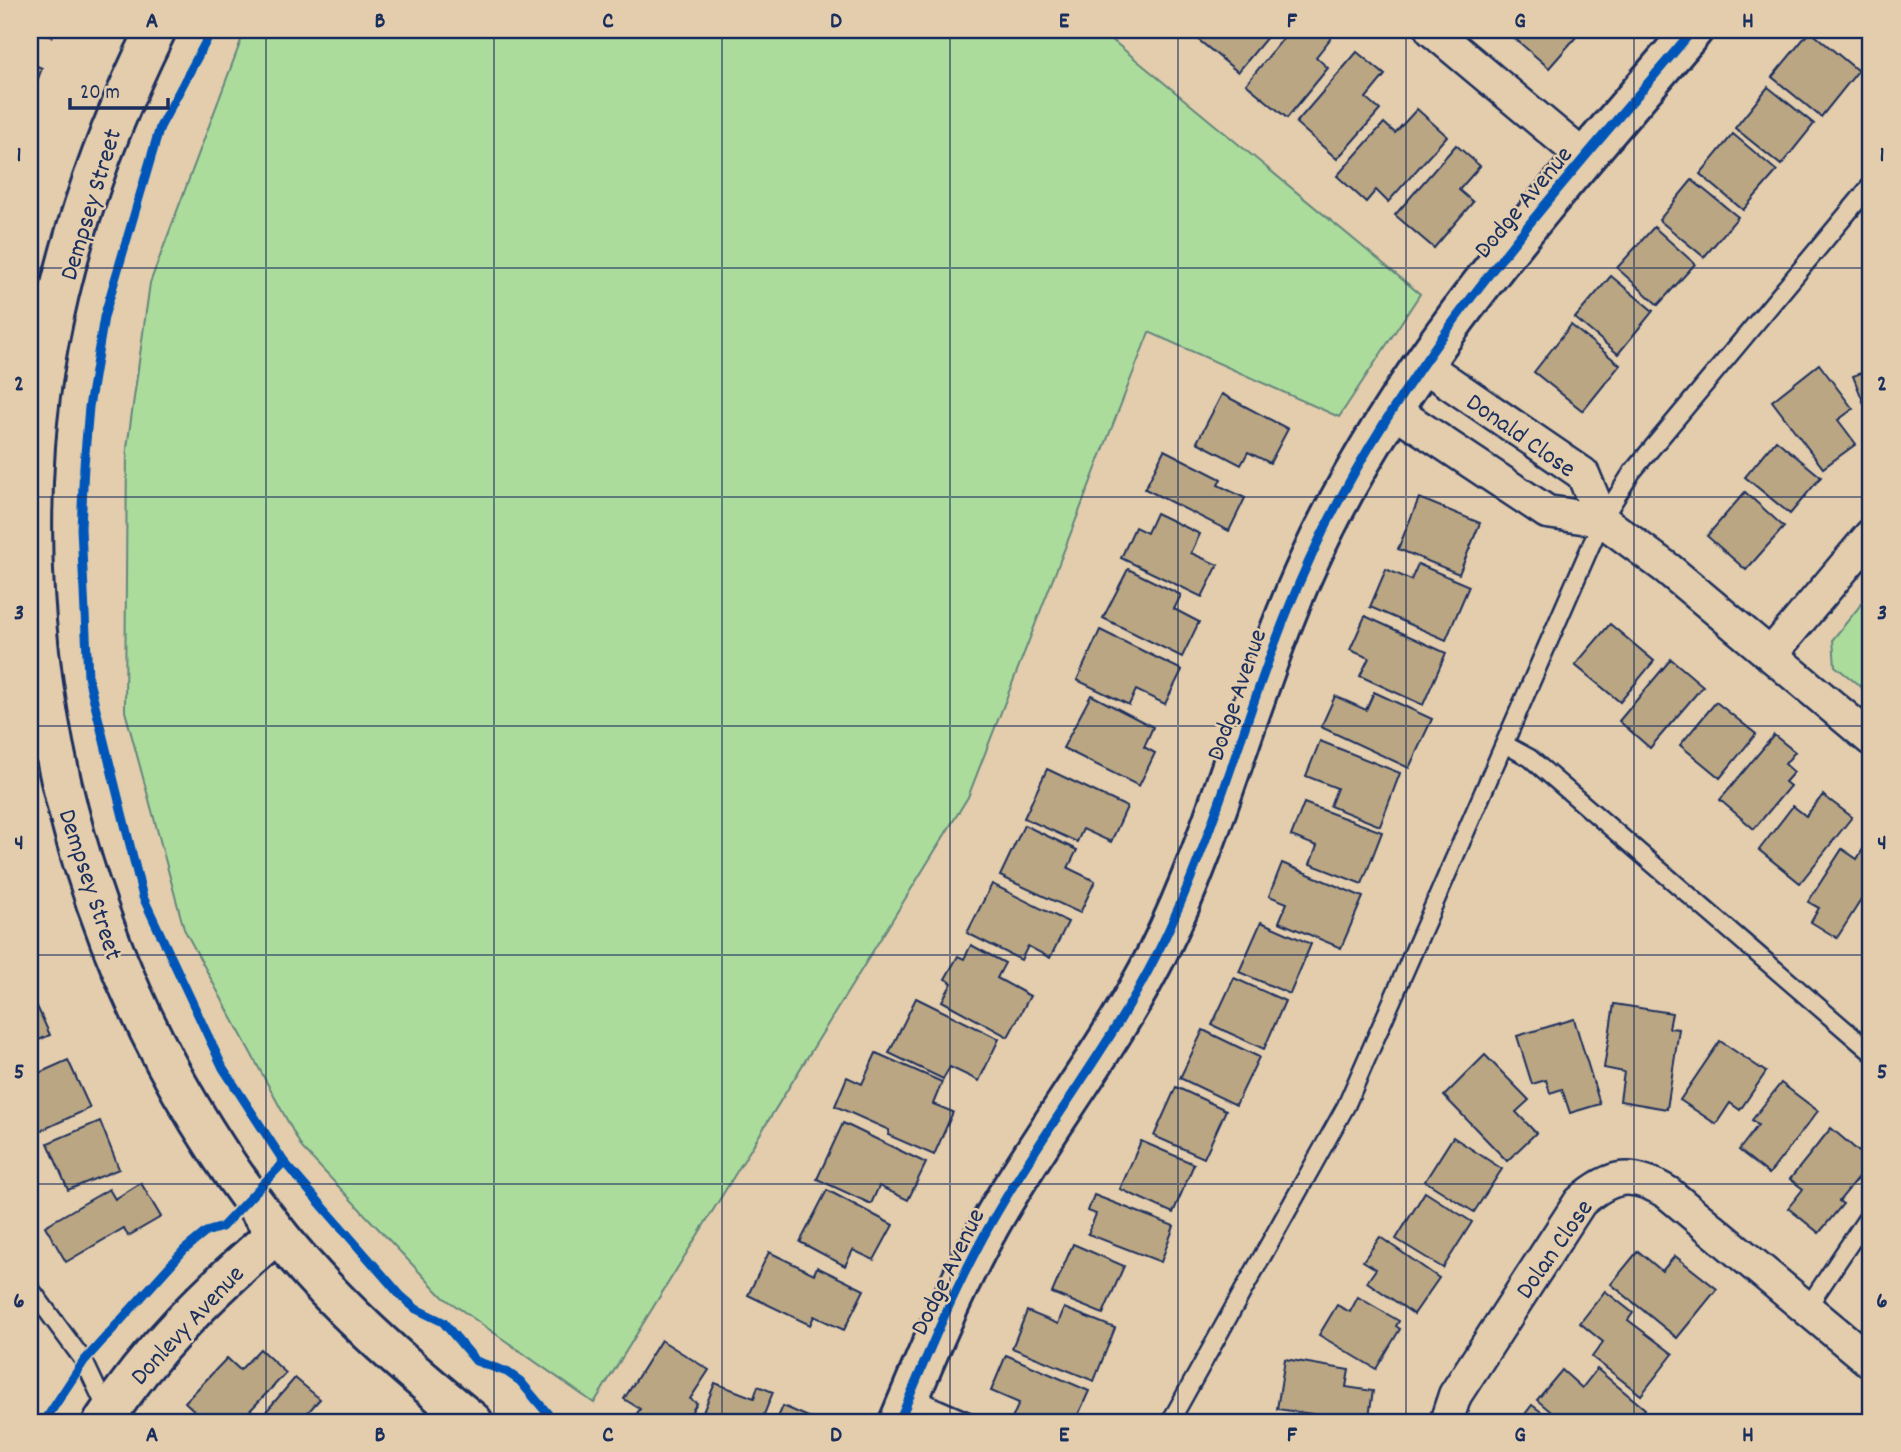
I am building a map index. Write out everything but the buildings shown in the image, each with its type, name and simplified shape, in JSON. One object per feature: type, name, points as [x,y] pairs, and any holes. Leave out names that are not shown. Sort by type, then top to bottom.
[{"type":"street","name":"Dempsey Street","points":[[156,30],[90,183],[71,246],[36,396],[32,447],[38,633],[61,788],[80,858],[108,942],[145,1026],[183,1092],[277,1233],[359,1324],[473,1422]]},
{"type":"street","points":[[1432,30],[1585,158]]},
{"type":"street","name":"Dodge Avenue","points":[[904,1409],[948,1307],[992,1222],[1106,1047],[1180,906],[1214,822],[1285,614],[1345,490],[1392,409],[1479,285],[1693,30]]},
{"type":"street","name":"Donald Close","points":[[1422,364],[1583,474],[1602,520]]},
{"type":"street","name":"Donald Close","points":[[1392,409],[1546,512],[1602,520],[1668,569],[1871,739]]},
{"type":"street","points":[[1771,654],[1871,535]]},
{"type":"street","name":"Dolan Close","points":[[1446,1422],[1455,1395],[1580,1202],[1593,1190],[1626,1177],[1650,1182],[1668,1193],[1871,1362]]},
{"type":"street","name":"Donlevy Avenue","points":[[110,1419],[144,1364],[229,1273],[277,1233]]},
{"type":"lane","points":[[1170,1422],[1346,1106],[1506,745],[1602,520],[1632,472],[1871,185]]},
{"type":"lane","points":[[1506,745],[1530,758],[1871,1052]]},
{"type":"lane","points":[[1807,1308],[1871,1212]]},
{"type":"lane","points":[[30,1287],[84,1361],[110,1419]]},
{"type":"lane","points":[[904,1409],[970,1422]]},
{"type":"green space","points":[[245,30],[1100,30],[1420,294],[1339,417],[1149,332],[968,797],[594,1403],[443,1297],[302,1148],[184,929],[125,711],[127,448],[150,283]]},
{"type":"green space","points":[[1871,592],[1871,695],[1835,666],[1833,639]]},
{"type":"cycle path","points":[[212,30],[160,127],[104,317],[89,407],[81,528],[88,677],[143,897],[223,1068],[284,1162],[401,1296],[416,1309],[443,1322],[476,1361],[507,1372],[520,1381],[553,1420]]},
{"type":"cycle path","points":[[899,1422],[953,1296],[991,1223],[1118,1023],[1157,954],[1199,857],[1288,609],[1346,487],[1388,417],[1483,283],[1586,155],[1693,30]]},
{"type":"cycle path","points":[[44,1422],[84,1361],[184,1250],[206,1232],[222,1227],[284,1162]]}]
